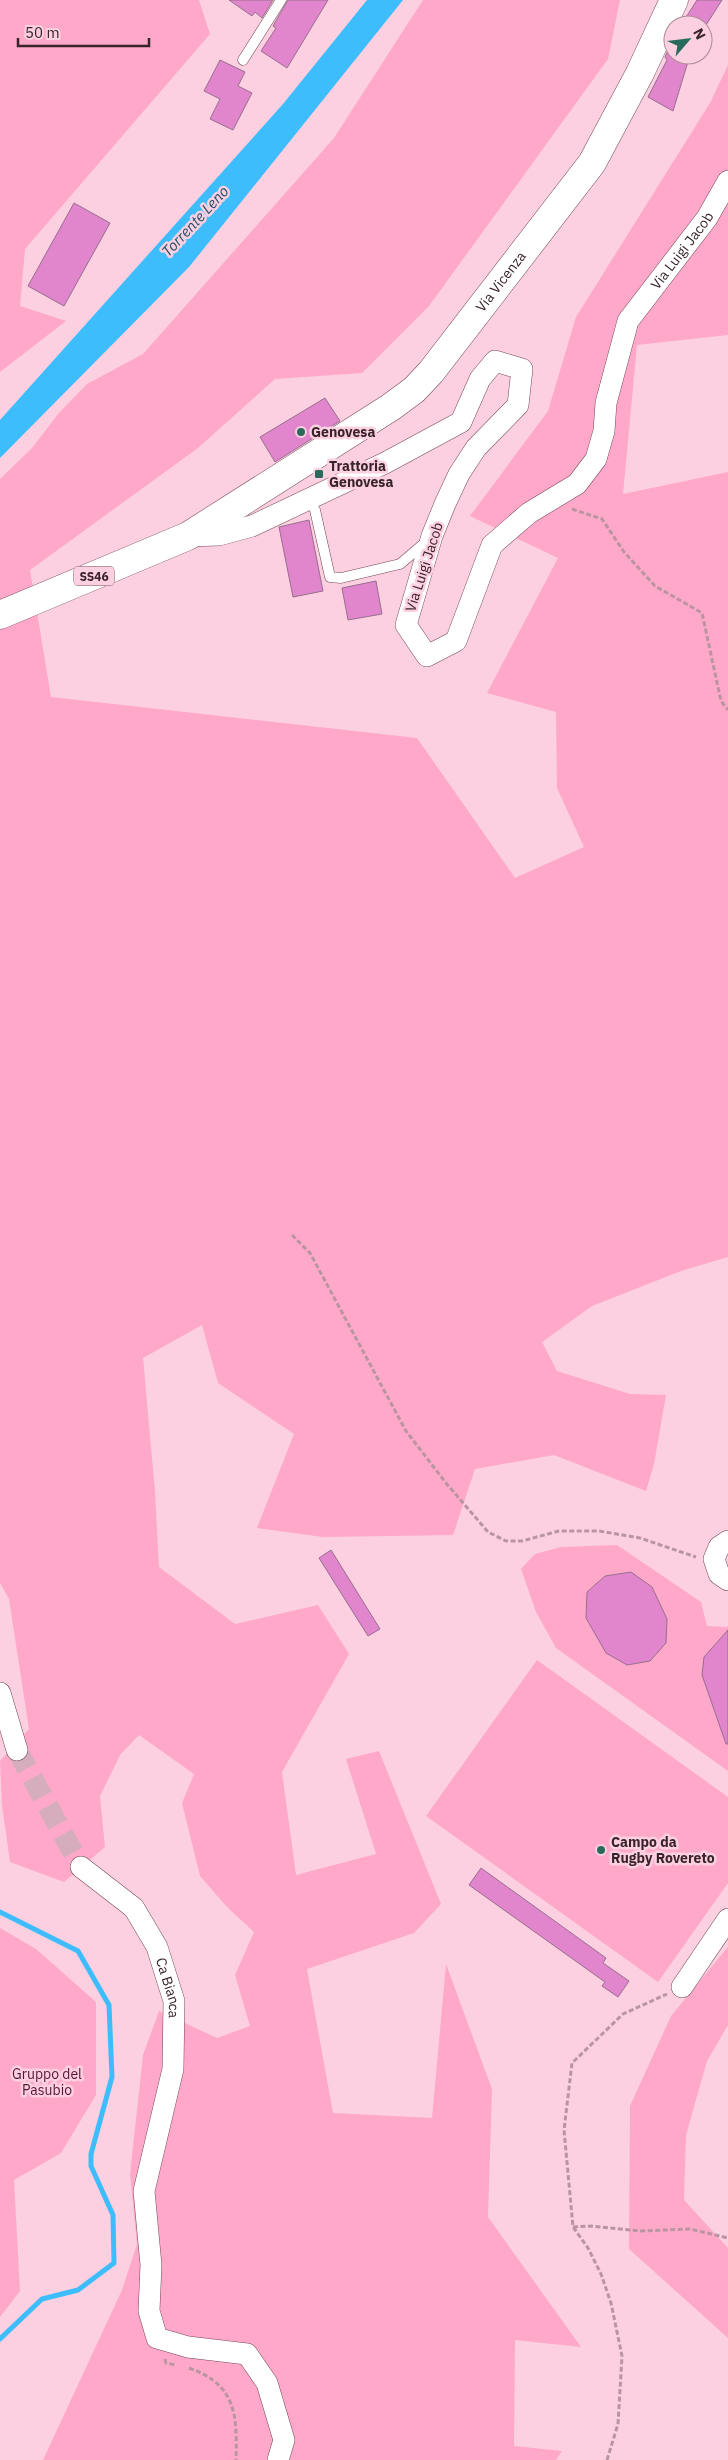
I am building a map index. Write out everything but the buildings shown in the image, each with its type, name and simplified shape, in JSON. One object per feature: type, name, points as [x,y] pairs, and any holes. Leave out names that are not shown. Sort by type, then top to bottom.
[{"type":"main road","name":"Via Vicenza","points":[[188,536],[391,407],[414,390],[431,372],[592,162],[640,73],[674,0]]},
{"type":"main road","name":"SS46","points":[[0,615],[188,536]]},
{"type":"street","name":"Via Luigi Jacob","points":[[188,536],[220,535],[252,526],[385,463],[461,422],[480,379],[495,361],[522,370],[518,404],[476,448],[459,474],[432,536],[406,625],[427,656],[456,641],[492,545],[529,513],[577,484],[596,459],[604,431],[606,403],[628,321],[702,225],[728,181]]},
{"type":"street","points":[[724,1576],[715,1553],[719,1547],[728,1541]]},
{"type":"street","points":[[0,1693],[18,1750]]},
{"type":"street","name":"Ca Bianca","points":[[81,1867],[134,1908],[157,1947],[174,2002],[173,2068],[144,2191],[151,2266],[149,2311],[157,2338]]},
{"type":"street","points":[[682,1987],[728,1919]]},
{"type":"street","points":[[157,2338],[188,2347],[247,2354],[267,2383],[284,2440],[278,2460]]},
{"type":"lane","points":[[244,60],[281,0]]},
{"type":"lane","points":[[315,510],[330,577],[341,578],[400,564],[432,536]]},
{"type":"path","points":[[563,509],[571,508],[602,519],[624,552],[655,586],[702,613],[721,701],[728,710]]},
{"type":"path","points":[[292,1235],[310,1254],[406,1431],[446,1483],[488,1532],[506,1541],[522,1541],[559,1531],[599,1531],[649,1541],[683,1551],[724,1576]]},
{"type":"path","points":[[607,2460],[618,2424],[622,2356],[611,2303],[601,2274],[588,2248],[573,2227],[564,2130],[572,2063],[623,2014],[682,1987]]},
{"type":"path","points":[[573,2227],[591,2226],[640,2232],[690,2229],[728,2238]]},
{"type":"path","points":[[157,2338],[166,2363],[190,2368],[209,2375],[225,2391],[234,2413],[236,2460]]},
{"type":"green space","points":[[0,0],[199,0],[210,34],[25,249],[20,306],[66,321],[0,372]]},
{"type":"green space","points":[[423,0],[620,0],[608,59],[429,306],[362,373],[275,379],[198,448],[30,570],[51,697],[417,738],[515,878],[584,847],[557,788],[556,712],[487,693],[558,558],[470,516],[548,411],[576,317],[710,103],[728,65],[728,335],[637,345],[623,494],[728,472],[728,1257],[681,1271],[592,1306],[542,1342],[557,1371],[630,1394],[666,1395],[654,1464],[646,1491],[554,1455],[475,1469],[453,1535],[323,1537],[257,1528],[294,1434],[218,1383],[202,1325],[143,1358],[155,1492],[159,1567],[235,1624],[318,1605],[349,1654],[282,1772],[296,1875],[376,1854],[346,1759],[379,1751],[441,1904],[414,1933],[307,1969],[333,2113],[432,2118],[446,1964],[492,2089],[488,2217],[581,2347],[515,2340],[514,2446],[562,2451],[556,2460],[43,2460],[122,2290],[137,2244],[130,2174],[143,2055],[159,2011],[217,2038],[250,2026],[235,1975],[254,1932],[228,1908],[200,1876],[182,1803],[194,1774],[139,1735],[120,1755],[100,1796],[105,1847],[64,1882],[10,1862],[2,1805],[0,1761],[29,1729],[9,1599],[0,1583],[0,479],[32,448],[59,413],[87,384],[143,354],[334,138]]},
{"type":"green space","points":[[617,1545],[701,1602],[707,1626],[727,1627],[728,1625],[728,1639],[719,1641],[704,1657],[702,1675],[718,1721],[728,1725],[728,1771],[556,1648],[536,1612],[521,1569],[535,1554],[561,1547]],"holes":[[[631,1572],[652,1587],[666,1619],[666,1643],[650,1661],[627,1665],[606,1653],[586,1618],[587,1592],[605,1576]]]},
{"type":"green space","name":"Campo da Rugby Rovereto","points":[[537,1660],[728,1797],[728,1883],[658,1982],[426,1816]]},
{"type":"green space","name":"Gruppo del Pasubio","points":[[0,1928],[36,1949],[96,2002],[96,2095],[61,2153],[14,2180],[20,2291],[0,2317]]},
{"type":"green space","points":[[728,1947],[728,2025],[707,2061],[686,2135],[684,2200],[728,2248],[728,2338],[629,2249],[630,2106],[671,2016]]},
{"type":"water","name":"Torrente Leno","points":[[367,0],[403,0],[189,267],[0,458],[0,420],[283,104]]},
{"type":"waterway","points":[[0,1912],[78,1951],[109,2005],[112,2077],[91,2154],[91,2166],[113,2215],[114,2263],[78,2290],[42,2299],[0,2339]]},
{"type":"tunnel","points":[[17,1750],[81,1867]]},
{"type":"place","name":"Genovesa","points":[[301,432]]},
{"type":"place","name":"Trattoria Genovesa","points":[[319,474]]},
{"type":"place","name":"Campo da Rugby Rovereto","points":[[601,1850]]}]
